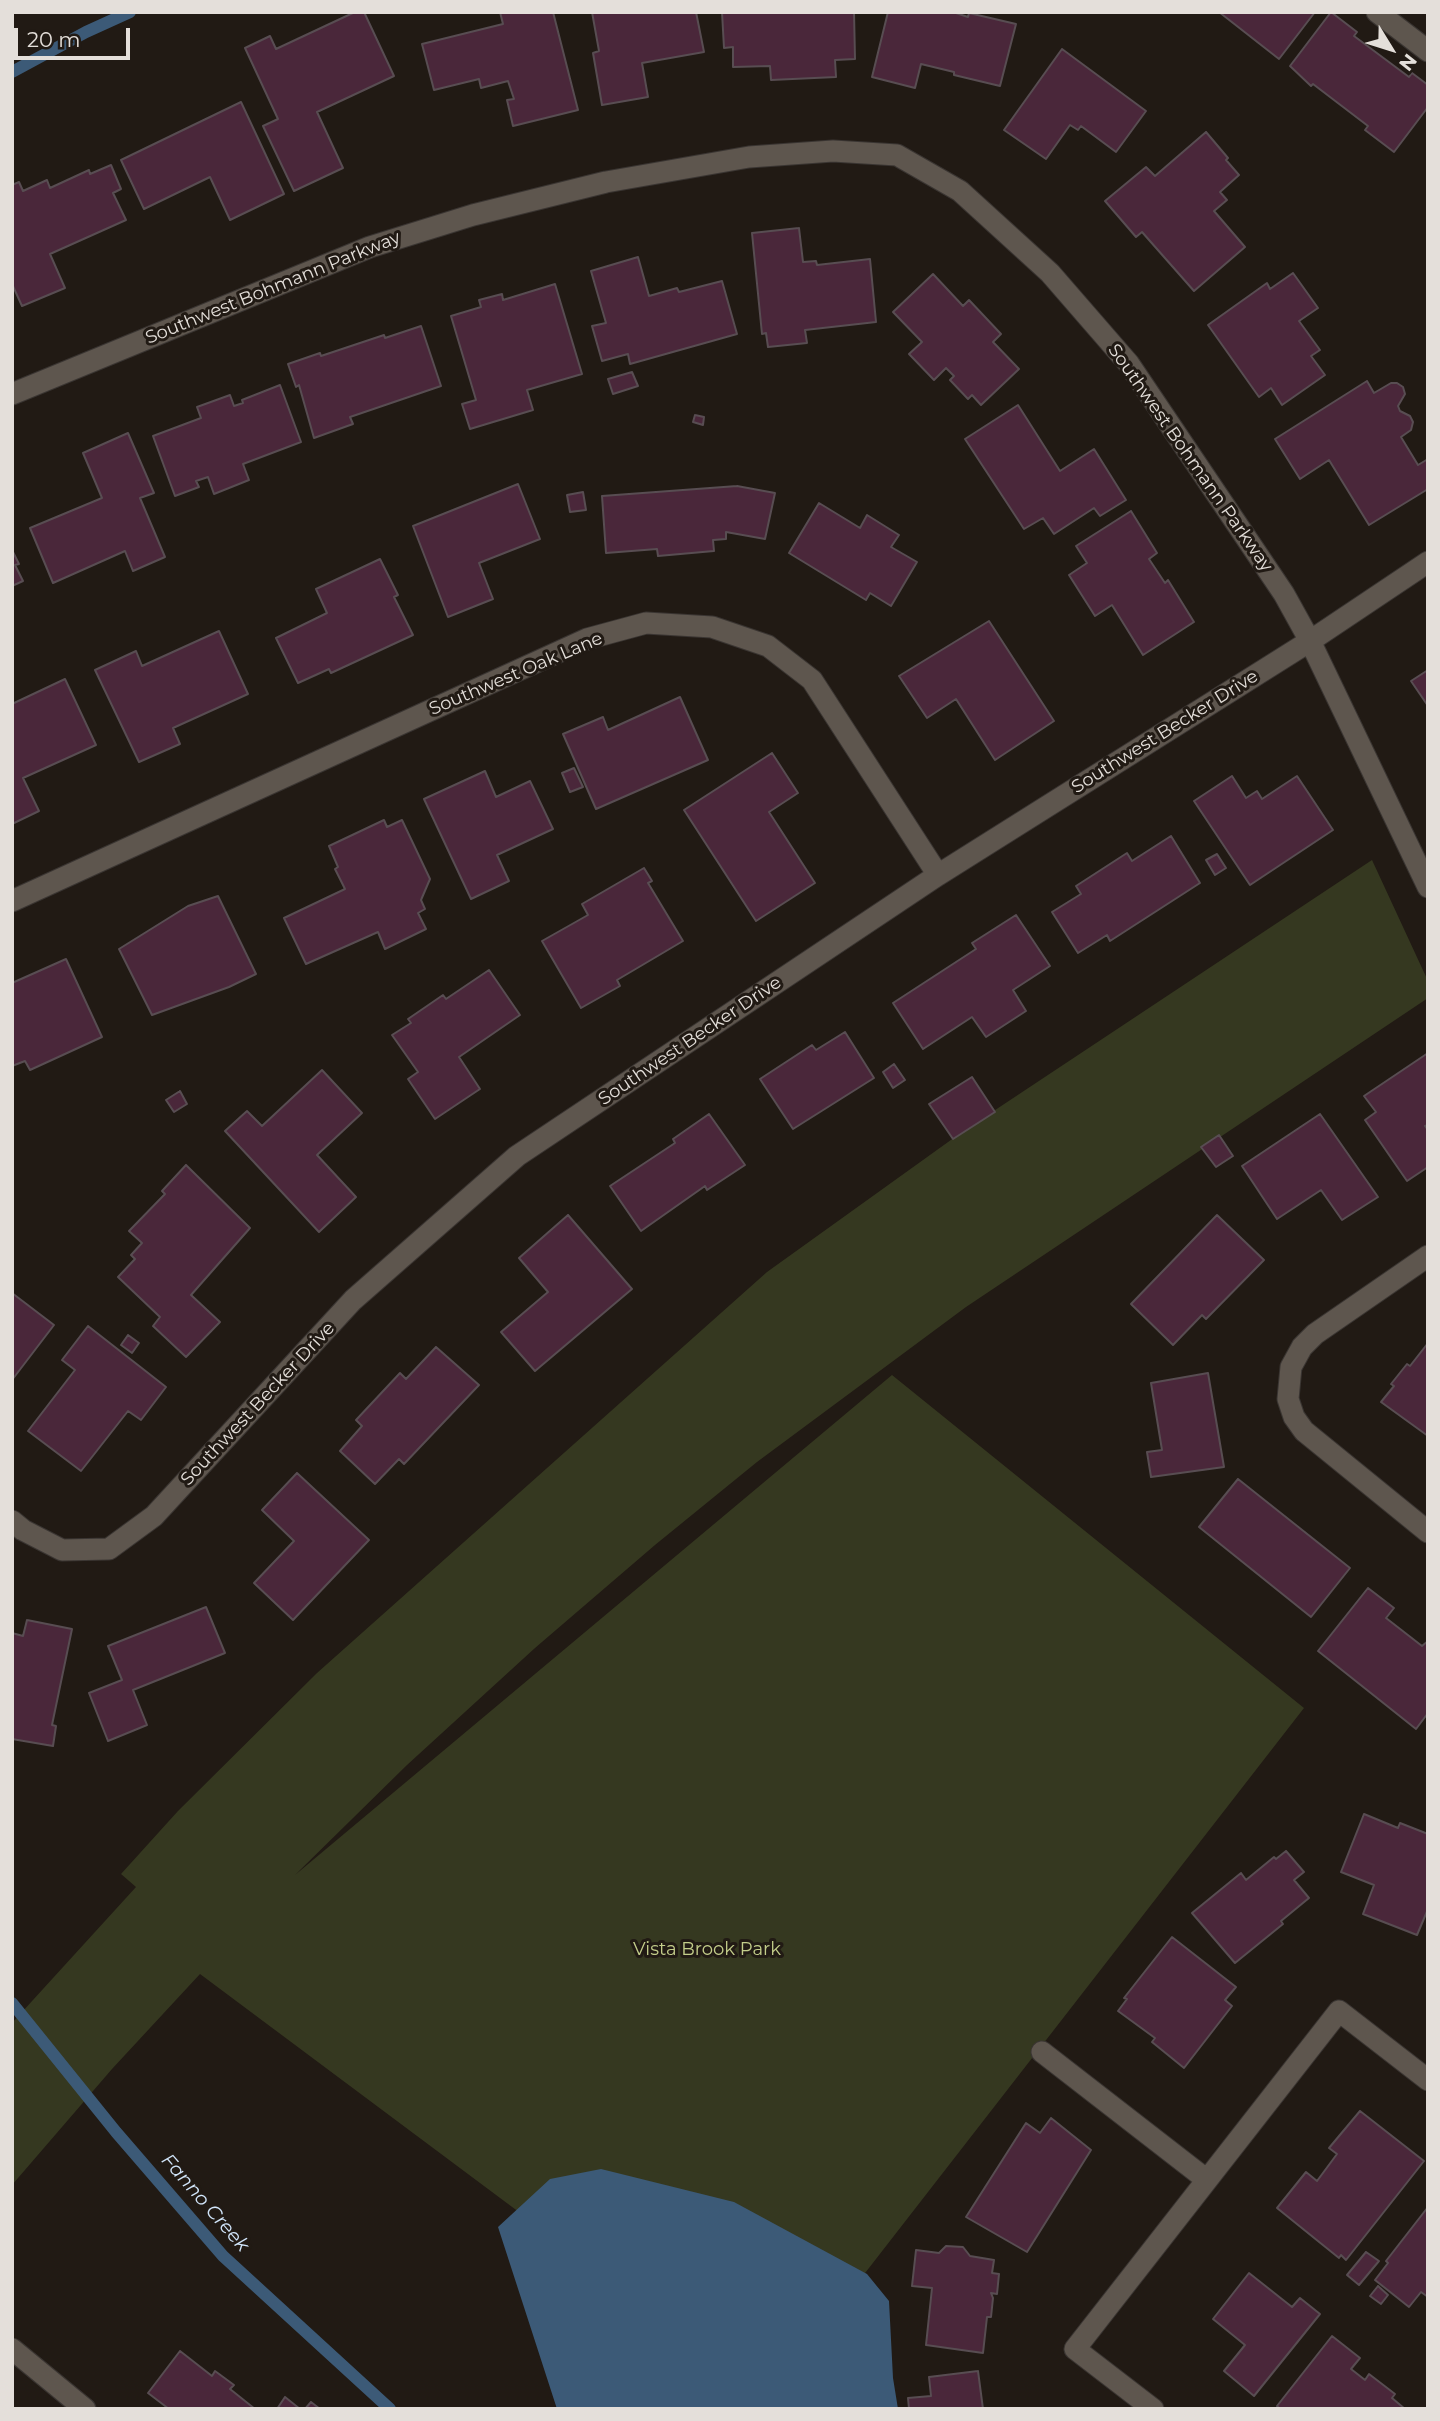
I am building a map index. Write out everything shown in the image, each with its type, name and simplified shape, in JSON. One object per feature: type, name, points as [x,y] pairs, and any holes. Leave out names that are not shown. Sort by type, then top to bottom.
[{"type":"street","points":[[1377,12],[1428,51]]},
{"type":"street","name":"Southwest Bohmann Parkway","points":[[12,394],[370,247],[473,215],[606,182],[750,157],[833,150],[897,155],[960,191],[1050,273],[1129,364],[1284,594],[1310,641],[1428,887]]},
{"type":"street","name":"Southwest Becker Drive","points":[[12,1521],[23,1530],[62,1550],[109,1549],[154,1516],[353,1300],[517,1156],[939,875],[1310,641],[1428,562]]},
{"type":"street","name":"Southwest Oak Lane","points":[[12,901],[587,639],[646,623],[712,626],[768,646],[812,680],[939,875]]},
{"type":"street","points":[[1428,1256],[1315,1334],[1302,1347],[1291,1367],[1288,1399],[1294,1417],[1304,1431],[1428,1532]]},
{"type":"street","points":[[1153,2409],[1075,2349],[1339,2011],[1428,2080]]},
{"type":"street","points":[[1042,2052],[1207,2180]]},
{"type":"street","points":[[12,2349],[85,2409]]},
{"type":"green space","name":"Vista Brook Park","points":[[1372,860],[1428,981],[1428,998],[966,1307],[757,1462],[535,1648],[407,1765],[295,1875],[892,1375],[1304,1708],[768,2398],[200,1974],[112,2069],[12,2185],[12,2023],[136,1887],[121,1874],[178,1811],[317,1673],[767,1272],[962,1132]]},
{"type":"water","points":[[601,2169],[734,2202],[867,2274],[889,2301],[893,2378],[898,2409],[557,2409],[498,2227],[550,2179]]},
{"type":"building","points":[[355,12],[364,12],[394,76],[317,112],[343,168],[294,191],[263,126],[278,119],[245,48],[270,36],[276,49]]},
{"type":"building","points":[[500,12],[553,12],[578,110],[513,126],[507,100],[514,99],[508,81],[481,88],[479,79],[434,90],[422,44],[503,24]]},
{"type":"building","points":[[592,12],[696,12],[704,52],[642,63],[648,97],[602,105],[593,53],[599,51]]},
{"type":"building","points":[[722,12],[854,12],[855,59],[835,60],[836,77],[771,80],[770,66],[733,67],[733,47],[724,48]]},
{"type":"building","points":[[888,12],[953,12],[968,17],[969,13],[1016,24],[1000,86],[921,64],[915,88],[872,77]]},
{"type":"building","points":[[1219,12],[1315,12],[1279,59]]},
{"type":"building","points":[[1331,12],[1357,32],[1354,36],[1409,77],[1412,73],[1428,85],[1428,107],[1394,152],[1365,130],[1368,126],[1313,84],[1311,86],[1290,66]]},
{"type":"building","points":[[1062,49],[1146,111],[1116,152],[1081,126],[1078,130],[1070,125],[1046,159],[1004,130]]},
{"type":"building","points":[[241,102],[284,194],[230,220],[210,177],[144,209],[121,160]]},
{"type":"building","points":[[1206,132],[1239,175],[1220,192],[1227,200],[1214,211],[1245,247],[1194,291],[1142,232],[1136,237],[1105,201],[1146,167],[1155,176]]},
{"type":"building","points":[[111,165],[121,189],[113,193],[126,220],[50,254],[65,288],[22,306],[12,284],[12,185],[19,182],[23,191],[47,180],[50,188],[89,170],[90,174]]},
{"type":"building","points":[[799,228],[803,262],[816,261],[817,265],[870,259],[876,322],[805,330],[807,343],[768,347],[766,333],[762,334],[752,233]]},
{"type":"building","points":[[638,257],[649,296],[677,288],[679,292],[722,281],[737,334],[630,364],[628,354],[602,361],[592,326],[606,323],[591,271]]},
{"type":"building","points":[[1293,273],[1318,308],[1299,321],[1320,350],[1311,356],[1325,375],[1282,405],[1271,388],[1259,397],[1208,325],[1267,283],[1270,289]]},
{"type":"building","points":[[933,274],[963,306],[969,300],[1001,334],[993,342],[1019,369],[981,405],[972,395],[968,399],[950,380],[954,376],[946,368],[934,380],[909,354],[922,342],[893,312]]},
{"type":"building","points":[[555,284],[582,374],[527,390],[533,410],[470,429],[462,404],[476,400],[451,316],[481,307],[479,300],[502,294],[503,300]]},
{"type":"building","points":[[421,326],[441,386],[350,417],[353,424],[314,438],[299,385],[296,387],[288,364]]},
{"type":"building","points":[[632,372],[638,386],[613,394],[608,379]]},
{"type":"building","points":[[1367,381],[1374,393],[1391,383],[1403,387],[1405,394],[1398,406],[1413,422],[1411,430],[1401,437],[1418,465],[1428,459],[1428,489],[1369,525],[1329,460],[1300,479],[1275,439]]},
{"type":"building","points":[[280,385],[301,442],[243,464],[249,480],[214,494],[208,477],[196,481],[199,487],[175,496],[153,436],[201,418],[197,407],[230,395],[234,406],[243,403],[242,400]]},
{"type":"building","points":[[1018,405],[1060,471],[1094,449],[1126,500],[1100,516],[1094,508],[1054,534],[1043,518],[1024,529],[965,439]]},
{"type":"building","points":[[695,415],[704,417],[703,425],[693,422]]},
{"type":"building","points":[[128,433],[154,493],[140,498],[165,557],[133,571],[125,551],[53,583],[30,528],[102,498],[83,453]]},
{"type":"building","points":[[518,484],[540,539],[479,563],[493,599],[448,617],[413,526]]},
{"type":"building","points":[[737,486],[775,493],[765,539],[726,532],[726,539],[713,540],[714,551],[658,556],[657,549],[606,553],[602,496]]},
{"type":"building","points":[[583,492],[586,510],[570,512],[567,495]]},
{"type":"building","points":[[819,503],[860,528],[867,515],[899,535],[891,547],[917,562],[891,606],[870,593],[866,600],[789,553]]},
{"type":"building","points":[[1131,511],[1157,553],[1149,559],[1165,583],[1168,580],[1194,622],[1143,655],[1112,605],[1095,616],[1069,575],[1087,563],[1076,546]]},
{"type":"building","points":[[12,550],[19,564],[15,565],[23,581],[12,586]]},
{"type":"building","points":[[380,559],[398,595],[394,597],[413,635],[331,673],[329,669],[298,683],[276,638],[327,613],[316,589]]},
{"type":"building","points":[[989,621],[1054,721],[995,760],[956,699],[927,718],[899,676]]},
{"type":"building","points":[[219,631],[248,694],[173,728],[180,744],[139,762],[95,670],[136,651],[142,666]]},
{"type":"building","points":[[1428,670],[1428,706],[1411,681]]},
{"type":"building","points":[[65,679],[96,745],[23,778],[39,811],[12,824],[12,704]]},
{"type":"building","points":[[680,697],[708,760],[596,809],[563,734],[603,717],[608,730]]},
{"type":"building","points":[[772,753],[798,793],[769,812],[815,883],[756,921],[684,810]]},
{"type":"building","points":[[574,768],[583,787],[570,792],[562,773]]},
{"type":"building","points":[[485,771],[496,797],[530,781],[553,829],[497,855],[509,881],[471,899],[424,799]]},
{"type":"building","points":[[1232,776],[1246,798],[1257,791],[1262,799],[1297,776],[1333,830],[1250,885],[1194,801]]},
{"type":"building","points":[[384,820],[387,827],[402,820],[430,879],[421,900],[425,909],[418,913],[426,929],[385,949],[378,932],[306,964],[284,918],[345,889],[335,869],[338,867],[329,846]]},
{"type":"building","points":[[1171,836],[1200,883],[1110,941],[1107,935],[1078,953],[1052,912],[1081,894],[1076,886],[1127,853],[1132,861]]},
{"type":"building","points":[[1217,854],[1226,868],[1215,875],[1206,860]]},
{"type":"building","points":[[644,868],[652,881],[648,883],[683,941],[617,980],[620,986],[581,1008],[542,941],[588,915],[582,904]]},
{"type":"building","points":[[218,896],[256,974],[229,987],[152,1015],[119,949],[188,906]]},
{"type":"building","points":[[1016,915],[1050,966],[1013,990],[1026,1011],[986,1037],[972,1017],[923,1049],[893,1003],[976,949],[972,943]]},
{"type":"building","points":[[66,959],[102,1037],[30,1070],[25,1061],[12,1066],[12,983]]},
{"type":"building","points":[[489,970],[520,1015],[459,1057],[480,1089],[435,1119],[408,1079],[418,1072],[392,1035],[411,1023],[408,1019],[443,995],[446,999]]},
{"type":"building","points":[[845,1032],[874,1078],[793,1129],[760,1079],[812,1045],[816,1050]]},
{"type":"building","points":[[1428,1053],[1428,1125],[1425,1126],[1428,1130],[1428,1167],[1407,1181],[1365,1120],[1376,1112],[1364,1096]]},
{"type":"building","points":[[894,1064],[905,1080],[893,1088],[883,1072]]},
{"type":"building","points":[[322,1070],[362,1113],[317,1155],[356,1197],[319,1232],[225,1131],[247,1111],[262,1126]]},
{"type":"building","points":[[972,1077],[995,1112],[953,1139],[929,1104]]},
{"type":"building","points":[[180,1091],[187,1104],[174,1112],[166,1100]]},
{"type":"building","points":[[709,1114],[745,1165],[707,1190],[705,1186],[641,1231],[610,1186],[675,1143],[673,1139]]},
{"type":"building","points":[[1320,1114],[1378,1197],[1342,1220],[1321,1190],[1277,1219],[1242,1166]]},
{"type":"building","points":[[1219,1135],[1233,1156],[1216,1167],[1201,1147]]},
{"type":"building","points":[[186,1165],[250,1228],[191,1295],[220,1322],[186,1357],[153,1326],[160,1317],[118,1277],[135,1259],[131,1255],[142,1243],[129,1231],[165,1194],[162,1191]]},
{"type":"building","points":[[568,1215],[632,1289],[535,1371],[501,1332],[548,1292],[519,1258]]},
{"type":"building","points":[[1217,1215],[1264,1260],[1206,1319],[1202,1315],[1173,1345],[1131,1304]]},
{"type":"building","points":[[12,1293],[54,1325],[12,1380]]},
{"type":"building","points":[[88,1326],[166,1387],[141,1420],[128,1411],[81,1471],[28,1431],[75,1370],[62,1360]]},
{"type":"building","points":[[128,1335],[139,1343],[132,1353],[121,1345]]},
{"type":"building","points":[[1428,1343],[1428,1436],[1381,1402],[1394,1386],[1391,1384]]},
{"type":"building","points":[[436,1347],[479,1385],[404,1464],[399,1459],[375,1484],[340,1451],[362,1426],[356,1420],[400,1373],[406,1379]]},
{"type":"building","points":[[1208,1373],[1224,1467],[1151,1477],[1147,1452],[1162,1450],[1151,1383]]},
{"type":"building","points":[[297,1473],[369,1540],[293,1620],[254,1583],[294,1541],[262,1510]]},
{"type":"building","points":[[1238,1479],[1350,1568],[1311,1617],[1199,1527]]},
{"type":"building","points":[[1368,1588],[1394,1608],[1386,1618],[1422,1646],[1428,1641],[1428,1713],[1416,1729],[1318,1651]]},
{"type":"building","points":[[206,1607],[225,1653],[133,1690],[147,1725],[108,1741],[89,1693],[122,1680],[108,1646]]},
{"type":"building","points":[[27,1620],[72,1629],[52,1725],[56,1726],[53,1746],[12,1739],[12,1633],[23,1636]]},
{"type":"building","points":[[1364,1814],[1398,1828],[1400,1823],[1428,1834],[1428,1909],[1417,1935],[1363,1914],[1374,1885],[1341,1872]]},
{"type":"building","points":[[1286,1851],[1304,1872],[1294,1880],[1309,1898],[1281,1921],[1283,1924],[1235,1963],[1192,1913],[1241,1873],[1246,1880],[1274,1857],[1276,1859]]},
{"type":"building","points":[[1172,1937],[1236,1987],[1225,2000],[1232,2006],[1184,2068],[1152,2042],[1155,2038],[1118,2011],[1127,1999],[1124,1998]]},
{"type":"building","points":[[1360,2111],[1424,2161],[1346,2260],[1341,2255],[1339,2258],[1277,2208],[1306,2172],[1317,2181],[1337,2154],[1329,2148]]},
{"type":"building","points":[[1051,2118],[1091,2150],[1027,2252],[966,2217],[1026,2123],[1040,2133]]},
{"type":"building","points":[[1428,2207],[1428,2297],[1421,2292],[1409,2307],[1375,2280],[1388,2263],[1386,2261]]},
{"type":"building","points":[[946,2246],[963,2247],[970,2256],[994,2260],[992,2273],[999,2274],[997,2294],[991,2293],[991,2317],[987,2317],[983,2353],[926,2345],[932,2288],[912,2286],[916,2250],[939,2253]]},
{"type":"building","points":[[1366,2252],[1379,2261],[1359,2285],[1347,2275]]},
{"type":"building","points":[[1249,2273],[1292,2307],[1300,2298],[1320,2314],[1254,2396],[1224,2371],[1245,2345],[1213,2319]]},
{"type":"building","points":[[1378,2286],[1388,2295],[1381,2304],[1370,2296]]},
{"type":"building","points":[[1332,2336],[1360,2358],[1351,2369],[1365,2380],[1369,2374],[1395,2394],[1392,2398],[1405,2409],[1280,2409],[1277,2406]]},
{"type":"building","points":[[180,2351],[212,2376],[215,2371],[234,2385],[230,2389],[255,2409],[169,2409],[148,2393]]},
{"type":"building","points":[[978,2371],[983,2409],[909,2409],[908,2398],[931,2396],[929,2377]]},
{"type":"building","points":[[285,2397],[300,2409],[277,2409]]},
{"type":"building","points":[[311,2402],[320,2409],[305,2409]]},
{"type":"waterway","name":"Fanno Creek","points":[[12,72],[86,32],[130,12]]},
{"type":"waterway","name":"Fanno Creek","points":[[12,2003],[116,2132],[223,2256],[390,2409]]}]
